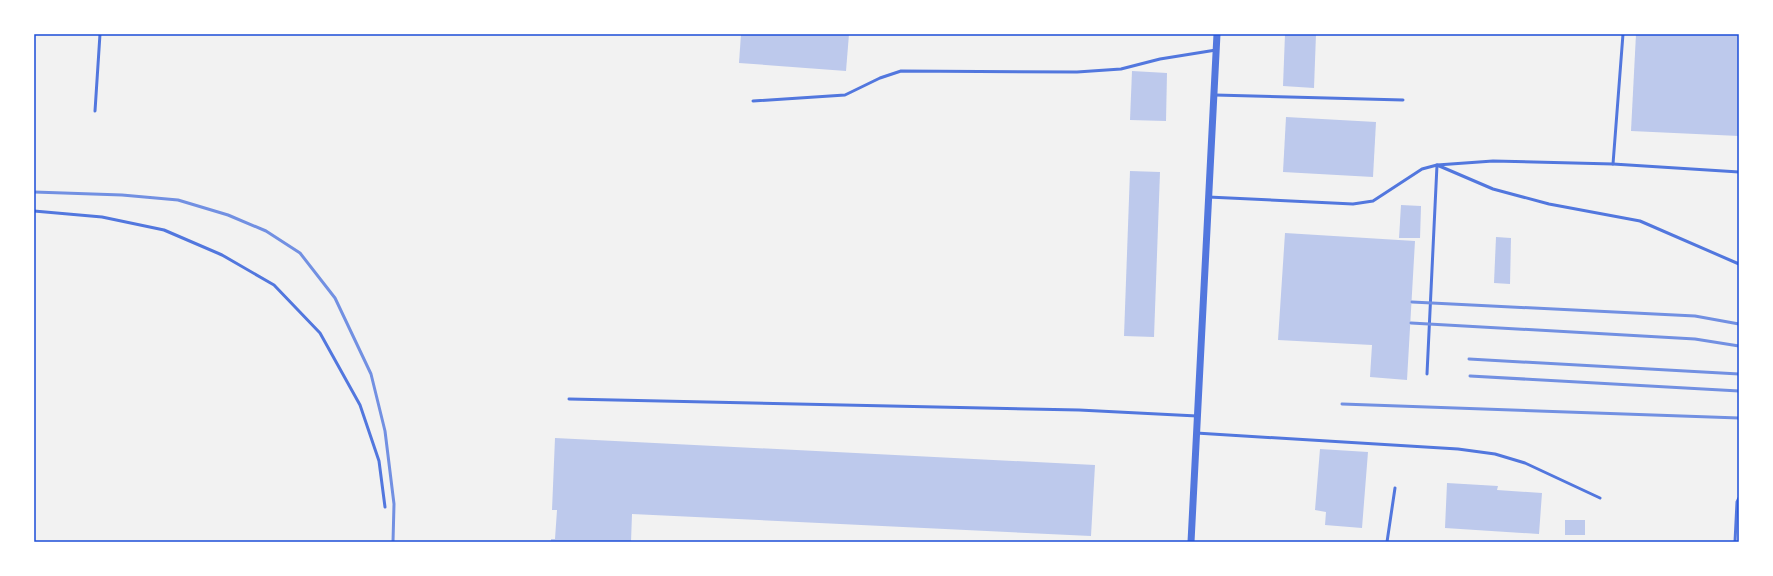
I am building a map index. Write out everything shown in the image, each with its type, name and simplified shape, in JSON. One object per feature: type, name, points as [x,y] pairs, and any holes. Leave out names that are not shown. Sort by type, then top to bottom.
[{"type":"street","points":[[1191,542],[1216,34]]},
{"type":"lane","points":[[95,111],[100,34]]},
{"type":"lane","points":[[1613,164],[1623,34]]},
{"type":"lane","points":[[753,101],[845,96],[880,78],[901,71],[1076,72],[1121,69],[1160,59],[1216,50]]},
{"type":"lane","points":[[1214,95],[1403,100]]},
{"type":"lane","points":[[1208,197],[1353,204],[1374,201],[1422,169],[1437,165],[1493,162],[1613,164],[1739,172]]},
{"type":"lane","points":[[1437,165],[1500,191],[1549,204],[1640,221],[1739,264]]},
{"type":"lane","points":[[1427,374],[1437,165]]},
{"type":"lane","points":[[34,211],[102,217],[164,230],[222,254],[274,285],[320,333],[360,405],[379,461],[386,507]]},
{"type":"lane","points":[[569,399],[1079,410],[1197,416]]},
{"type":"lane","points":[[1196,433],[1458,449],[1495,454],[1525,463],[1600,498]]},
{"type":"lane","points":[[1387,542],[1395,488]]},
{"type":"lane","points":[[1735,542],[1737,502],[1739,498]]},
{"type":"building","points":[[741,34],[849,34],[846,71],[739,63]]},
{"type":"building","points":[[1285,34],[1316,34],[1314,88],[1283,86]]},
{"type":"building","points":[[1636,34],[1739,34],[1739,136],[1631,131]]},
{"type":"building","points":[[1132,71],[1167,73],[1166,121],[1130,120]]},
{"type":"building","points":[[1286,117],[1376,122],[1373,177],[1283,172]]},
{"type":"building","points":[[1130,171],[1160,172],[1154,337],[1124,336]]},
{"type":"building","points":[[1401,205],[1421,206],[1420,238],[1399,238]]},
{"type":"building","points":[[1285,233],[1415,241],[1407,380],[1370,377],[1372,345],[1278,340]]},
{"type":"building","points":[[1496,237],[1511,238],[1510,284],[1494,283]]},
{"type":"building","points":[[555,438],[1095,465],[1091,536],[632,514],[631,542],[551,542],[551,539],[555,539],[557,510],[552,510]]},
{"type":"building","points":[[1320,449],[1368,452],[1362,528],[1325,525],[1326,512],[1315,510]]},
{"type":"building","points":[[1447,483],[1498,486],[1497,490],[1542,493],[1539,534],[1445,528]]},
{"type":"building","points":[[1565,520],[1585,520],[1585,535],[1565,535]]},
{"type":"railway","points":[[34,192],[122,195],[178,200],[228,215],[266,231],[300,253],[335,298],[371,374],[385,431],[394,504],[393,542]]},
{"type":"railway","points":[[1412,302],[1695,316],[1739,324]]},
{"type":"railway","points":[[1411,323],[1695,339],[1739,346]]},
{"type":"railway","points":[[1469,359],[1739,374]]},
{"type":"railway","points":[[1470,376],[1739,391]]},
{"type":"railway","points":[[1342,404],[1739,418]]}]
